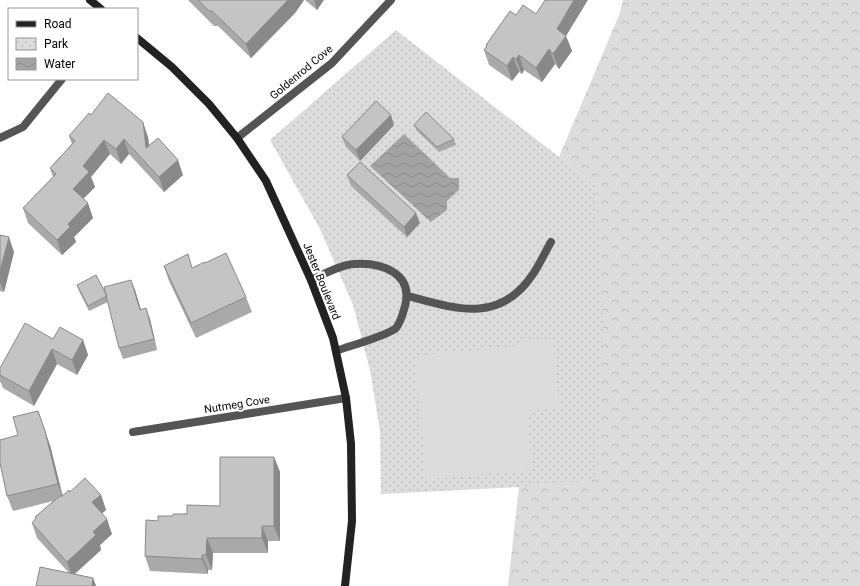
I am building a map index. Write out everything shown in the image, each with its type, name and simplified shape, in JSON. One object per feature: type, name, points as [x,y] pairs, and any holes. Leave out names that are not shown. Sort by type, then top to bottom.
[{"type":"street","points":[[90,0],[100,8]]},
{"type":"street","name":"Goldenrod Cove","points":[[237,138],[332,63],[391,0]]},
{"type":"street","name":"Jester Boulevard","points":[[138,39],[172,68],[209,104],[237,138],[266,181],[311,280],[333,338],[346,398],[351,444],[352,521],[345,586]]},
{"type":"street","points":[[0,138],[23,127],[61,80]]},
{"type":"street","points":[[408,296],[458,308],[486,308],[511,298],[533,275],[551,242]]},
{"type":"street","points":[[311,280],[353,264],[376,265],[395,271],[404,284],[408,296],[403,316],[396,328],[379,336],[336,351]]},
{"type":"street","name":"Nutmeg Cove","points":[[132,432],[346,398]]},
{"type":"green space","points":[[623,0],[860,0],[860,586],[508,586],[519,487],[597,478],[596,186],[559,157],[620,13]]},
{"type":"green space","points":[[396,30],[596,186],[603,321],[597,479],[519,487],[381,494],[380,431],[370,370],[353,305],[320,229],[270,140]]},
{"type":"green space","points":[[553,339],[559,408],[527,411],[532,470],[426,479],[415,356],[521,346],[521,342]]},
{"type":"water","points":[[404,134],[450,178],[459,178],[459,190],[447,201],[447,210],[431,222],[370,166]]},
{"type":"building","points":[[198,0],[288,0],[246,44],[212,11],[209,11]]},
{"type":"building","points":[[545,0],[574,0],[557,29],[566,36],[553,54],[549,49],[536,68],[519,55],[516,59],[513,57],[507,66],[484,50],[510,11],[516,15],[523,5],[536,14]]},
{"type":"building","points":[[108,93],[143,122],[146,148],[158,138],[178,160],[159,177],[124,139],[116,149],[104,140],[83,166],[89,172],[73,189],[88,203],[68,224],[70,227],[57,240],[23,208],[56,174],[50,168],[75,141],[69,136],[89,113],[91,115]]},
{"type":"building","points":[[376,101],[391,115],[356,150],[342,137]]},
{"type":"building","points":[[426,112],[454,139],[437,147],[414,125]]},
{"type":"building","points":[[360,162],[416,213],[404,227],[347,175]]},
{"type":"building","points":[[0,235],[9,237],[0,271]]},
{"type":"building","points":[[226,253],[246,297],[191,323],[164,266],[188,254],[192,268]]},
{"type":"building","points":[[96,275],[107,296],[88,306],[77,285]]},
{"type":"building","points":[[131,280],[140,310],[146,308],[154,339],[119,348],[104,287]]},
{"type":"building","points":[[25,323],[53,339],[60,327],[83,340],[72,360],[52,349],[29,391],[0,375],[0,368]]},
{"type":"building","points":[[38,411],[45,431],[58,484],[7,496],[0,463],[0,440],[18,435],[13,417]]},
{"type":"building","points":[[220,457],[274,457],[274,526],[262,526],[262,538],[207,538],[206,555],[202,555],[202,559],[145,556],[146,520],[158,521],[158,516],[187,514],[187,505],[220,506]]},
{"type":"building","points":[[85,478],[101,495],[92,502],[107,519],[93,532],[96,535],[67,562],[32,523],[36,518],[35,517],[61,495],[61,497],[69,490],[70,492]]},
{"type":"building","points":[[40,567],[93,578],[92,586],[36,586]]}]
